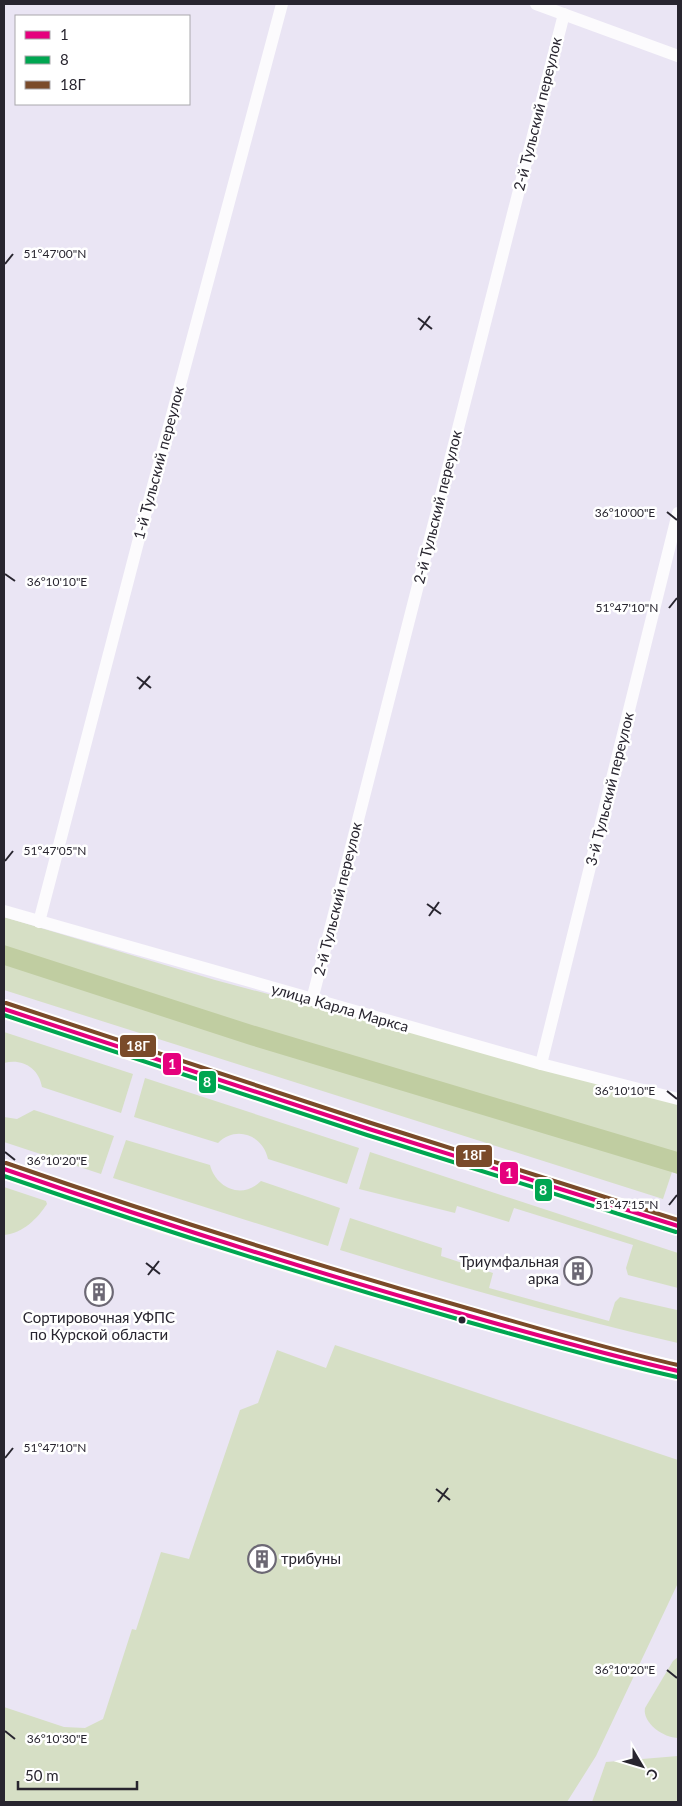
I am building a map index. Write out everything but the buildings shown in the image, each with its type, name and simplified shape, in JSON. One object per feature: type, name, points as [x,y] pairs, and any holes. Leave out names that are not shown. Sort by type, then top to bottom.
[{"type":"main road","points":[[4,1009],[369,1129],[678,1226]]},
{"type":"main road","points":[[4,1169],[164,1224],[332,1277],[616,1357],[678,1371]]},
{"type":"street","name":"1-й Тульский переулок","points":[[39,922],[144,517],[282,4]]},
{"type":"street","points":[[536,4],[678,56]]},
{"type":"street","name":"2-й Тульский переулок","points":[[312,1000],[564,14]]},
{"type":"street","name":"3-й Тульский переулок","points":[[541,1064],[678,513]]},
{"type":"street","name":"улица Карла Маркса","points":[[4,911],[541,1064],[678,1099]]},
{"type":"green space","points":[[4,917],[215,980],[678,1103],[678,1174],[672,1172],[663,1199],[4,990]]},
{"type":"green space","points":[[4,945],[252,1025],[678,1152],[678,1174],[250,1045],[4,965]]},
{"type":"green space","points":[[4,1032],[133,1074],[121,1113],[42,1087],[37,1075],[29,1066],[23,1063],[4,1063]]},
{"type":"green space","points":[[145,1078],[359,1148],[347,1184],[268,1159],[261,1144],[248,1135],[233,1135],[218,1143],[134,1117]]},
{"type":"green space","points":[[34,1110],[114,1136],[101,1174],[4,1142],[4,1117],[17,1119]]},
{"type":"green space","points":[[126,1140],[210,1165],[218,1180],[231,1189],[246,1190],[254,1187],[261,1181],[340,1208],[328,1246],[113,1178]]},
{"type":"green space","points":[[370,1152],[678,1253],[678,1288],[628,1275],[626,1268],[633,1245],[514,1208],[509,1222],[457,1206],[455,1213],[359,1189]]},
{"type":"green space","points":[[4,1187],[46,1201],[47,1204],[29,1224],[11,1234],[4,1235]]},
{"type":"green space","points":[[350,1218],[442,1248],[441,1256],[493,1273],[489,1288],[609,1321],[615,1302],[620,1297],[677,1310],[678,1343],[508,1300],[340,1250]]},
{"type":"green space","points":[[335,1345],[678,1460],[678,1583],[596,1756],[567,1802],[4,1802],[4,1707],[64,1727],[85,1728],[103,1719],[132,1629],[136,1630],[161,1552],[189,1559],[240,1410],[258,1403],[277,1350],[326,1368]]},
{"type":"green space","points":[[678,1657],[678,1738],[655,1729],[647,1719],[645,1708],[673,1661]]},
{"type":"green space","points":[[678,1756],[678,1802],[592,1802],[606,1762]]},
{"type":"transit line","name":"18Г","points":[[6,1003],[371,1123],[678,1220]]},
{"type":"transit line","name":"1","points":[[4,1009],[369,1129],[678,1226]]},
{"type":"transit line","name":"8","points":[[4,1015],[367,1135],[676,1232]]},
{"type":"transit line","name":"18Г","points":[[6,1163],[178,1221],[351,1274],[572,1338],[678,1365]]},
{"type":"transit line","name":"1","points":[[4,1169],[176,1227],[350,1281],[545,1337],[678,1371]]},
{"type":"transit line","name":"8","points":[[4,1176],[289,1269],[461,1320],[677,1377]]},
{"type":"place","name":"Триумфальная арка","points":[[578,1271]]},
{"type":"place","name":"Сортировочная УФПС по Курской области","points":[[99,1292]]},
{"type":"place","name":"трибуны","points":[[262,1559]]}]
